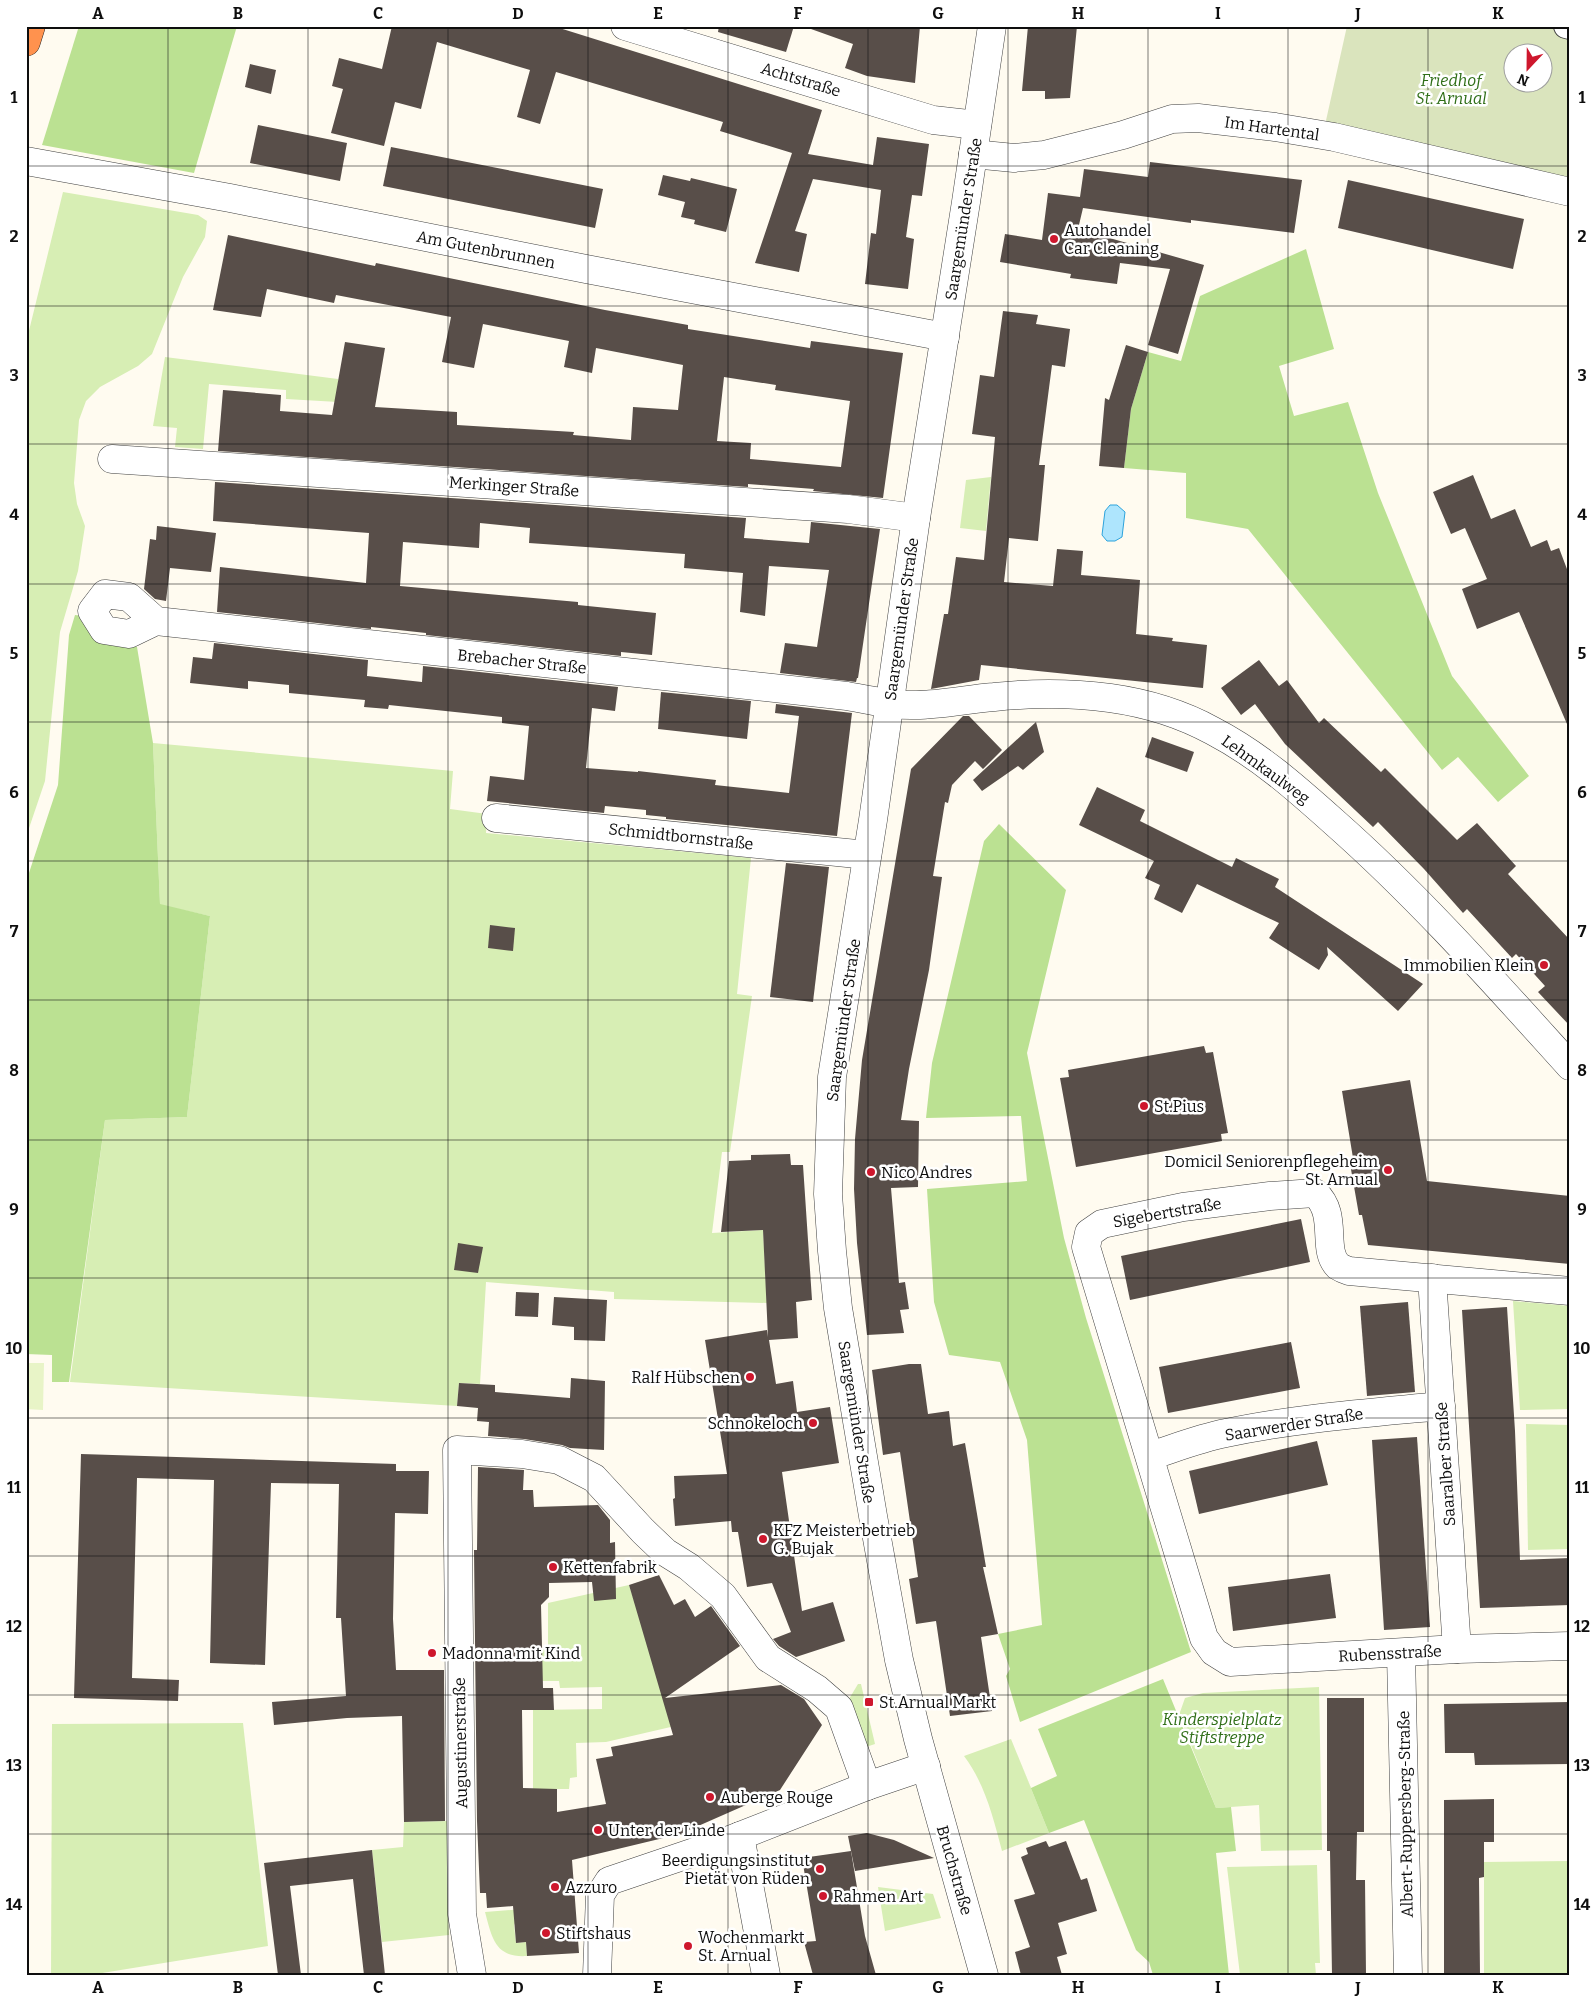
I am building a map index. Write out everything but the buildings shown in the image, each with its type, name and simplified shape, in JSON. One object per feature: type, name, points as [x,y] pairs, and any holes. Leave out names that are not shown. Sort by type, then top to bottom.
[{"type":"highway","points":[[26,42],[31,26]]},
{"type":"street","name":"Achtstraße","points":[[625,26],[934,120],[978,125]]},
{"type":"street","name":"Saargemünder Straße","points":[[926,1766],[901,1669],[838,1308],[828,1194],[832,1077],[992,26]]},
{"type":"street","points":[[1566,26],[1570,27]]},
{"type":"street","name":"Im Hartental","points":[[973,154],[1014,158],[1044,155],[1123,135],[1172,120],[1198,118],[1276,127],[1334,137],[1570,192]]},
{"type":"street","name":"Am Gutenbrunnen","points":[[26,161],[230,198],[586,270],[945,337]]},
{"type":"street","name":"Merkinger Straße","points":[[112,459],[848,509],[916,518]]},
{"type":"street","name":"Brebacher Straße","points":[[156,621],[888,702]]},
{"type":"street","name":"Lehmkaulweg","points":[[888,702],[915,706],[996,696],[1065,693],[1112,698],[1149,706],[1182,716],[1213,731],[1249,752],[1287,780],[1371,854],[1455,939],[1570,1066]]},
{"type":"street","name":"Schmidtbornstraße","points":[[496,818],[867,855]]},
{"type":"street","name":"Sigebertstraße","points":[[1214,1652],[1204,1638],[1086,1247],[1089,1234],[1102,1224],[1183,1207],[1270,1196],[1315,1194],[1321,1199],[1327,1210],[1332,1256],[1339,1266],[1349,1271],[1570,1291]]},
{"type":"street","name":"Saaralber Straße","points":[[1432,1278],[1457,1649]]},
{"type":"street","name":"Saarwerder Straße","points":[[1150,1456],[1225,1433],[1295,1420],[1441,1406]]},
{"type":"street","name":"Augustinerstraße","points":[[472,1975],[462,1914],[457,1450],[522,1454],[559,1460],[594,1478],[665,1552],[689,1567],[723,1596],[768,1658],[817,1689],[839,1708],[867,1786]]},
{"type":"street","name":"Rubensstraße","points":[[1214,1652],[1230,1662],[1457,1649],[1570,1646]]},
{"type":"street","name":"Albert-Ruppersberg-Straße","points":[[1401,1653],[1408,1975]]},
{"type":"street","points":[[597,1975],[600,1895],[609,1881],[740,1836],[867,1786],[926,1766]]},
{"type":"street","name":"Bruchstraße","points":[[926,1766],[984,1975]]},
{"type":"street","points":[[740,1836],[766,1975]]},
{"type":"green space","points":[[79,26],[237,26],[194,173],[42,145]]},
{"type":"green space","name":"Friedhof St. Arnual","points":[[1347,26],[1570,26],[1570,182],[1325,125]]},
{"type":"green space","points":[[63,192],[198,215],[207,221],[205,237],[183,277],[152,354],[138,366],[100,387],[86,401],[79,420],[74,483],[77,504],[85,526],[78,571],[60,632],[45,781],[26,837],[26,343]]},
{"type":"green space","points":[[1306,249],[1334,349],[1279,366],[1294,416],[1348,402],[1378,493],[1452,676],[1529,776],[1498,802],[1458,757],[1442,770],[1248,529],[1186,518],[1186,473],[1124,468],[1131,409],[1148,352],[1181,361],[1200,296]]},
{"type":"green space","points":[[165,357],[338,379],[338,402],[286,399],[286,390],[209,384],[203,449],[175,447],[177,428],[153,426]]},
{"type":"green space","points":[[991,477],[986,531],[960,528],[966,480]]},
{"type":"green space","points":[[75,615],[83,616],[98,640],[137,647],[153,743],[160,904],[210,916],[187,1117],[105,1120],[69,1382],[52,1382],[52,1355],[26,1354],[26,882],[58,785],[69,635]]},
{"type":"green space","points":[[153,743],[453,771],[450,809],[487,814],[486,833],[751,858],[737,994],[752,996],[730,1152],[722,1152],[712,1233],[763,1230],[767,1303],[614,1299],[614,1292],[486,1282],[480,1384],[459,1383],[457,1406],[70,1382],[105,1120],[187,1117],[210,916],[160,905]]},
{"type":"green space","points":[[999,824],[1066,890],[1027,1053],[1064,1238],[1086,1318],[1191,1652],[1020,1722],[1006,1676],[1010,1669],[998,1634],[1042,1625],[1027,1440],[1000,1362],[949,1355],[934,1302],[927,1189],[1027,1181],[1021,1116],[926,1118],[932,1063],[984,841]]},
{"type":"green space","points":[[1513,1301],[1570,1306],[1570,1409],[1520,1410]]},
{"type":"green space","points":[[26,1363],[44,1363],[43,1410],[26,1409]]},
{"type":"green space","points":[[1526,1424],[1570,1425],[1570,1549],[1528,1550]]},
{"type":"green space","points":[[629,1585],[675,1726],[606,1742],[576,1743],[577,1777],[570,1778],[569,1789],[533,1789],[533,1710],[602,1709],[602,1687],[560,1688],[559,1681],[532,1681],[532,1649],[548,1649],[548,1603]]},
{"type":"green space","points":[[1163,1679],[1216,1808],[1231,1807],[1236,1851],[1216,1853],[1229,1975],[1153,1975],[1149,1962],[1136,1950],[1084,1820],[1049,1833],[1011,1739],[1031,1788],[1057,1776],[1038,1729]]},
{"type":"green space","points":[[858,1684],[861,1684],[875,1744],[863,1748],[846,1704]]},
{"type":"green space","name":"Kinderspielplatz Stiftstreppe","points":[[1319,1687],[1322,1850],[1261,1851],[1259,1805],[1216,1808],[1179,1715],[1185,1698],[1203,1693]]},
{"type":"green space","points":[[243,1723],[268,1946],[90,1975],[51,1975],[52,1724]]},
{"type":"green space","points":[[1011,1739],[1049,1833],[1002,1851],[992,1813],[983,1789],[964,1756]]},
{"type":"green space","points":[[449,1821],[449,1935],[382,1942],[372,1850],[403,1847],[404,1822]]},
{"type":"green space","points":[[1570,1861],[1570,1975],[1484,1975],[1484,1862]]},
{"type":"green space","points":[[1317,1865],[1320,1963],[1315,1963],[1316,1975],[1240,1975],[1227,1867]]},
{"type":"green space","points":[[878,1887],[933,1894],[941,1918],[885,1931]]},
{"type":"green space","points":[[524,1909],[514,1925],[516,1943],[526,1942],[527,1956],[508,1954],[501,1950],[493,1938],[485,1912]]},
{"type":"water","points":[[1110,505],[1117,505],[1125,512],[1122,537],[1115,541],[1107,541],[1102,535],[1105,511]]},
{"type":"place","name":"Autohandel Car Cleaning","points":[[1054,239]]},
{"type":"place","name":"Immobilien Klein","points":[[1544,965]]},
{"type":"place","name":"St.Pius","points":[[1144,1106]]},
{"type":"place","name":"Domicil Seniorenpflegeheim St. Arnual","points":[[1388,1170]]},
{"type":"place","name":"Nico Andres","points":[[871,1172]]},
{"type":"place","name":"Ralf Hübschen","points":[[750,1377]]},
{"type":"place","name":"Schnokeloch","points":[[813,1423]]},
{"type":"place","name":"KFZ Meisterbetrieb G. Bujak","points":[[763,1539]]},
{"type":"place","name":"Kettenfabrik","points":[[553,1567]]},
{"type":"place","name":"Madonna mit Kind","points":[[432,1653]]},
{"type":"place","name":"St.Arnual Markt","points":[[869,1702]]},
{"type":"place","name":"Auberge Rouge","points":[[710,1797]]},
{"type":"place","name":"Unter der Linde","points":[[598,1830]]},
{"type":"place","name":"Beerdigungsinstitut Pietät von Rüden","points":[[820,1869]]},
{"type":"place","name":"Azzuro","points":[[555,1887]]},
{"type":"place","name":"Rahmen Art","points":[[823,1896]]},
{"type":"place","name":"Stiftshaus","points":[[546,1933]]},
{"type":"place","name":"Wochenmarkt St. Arnual","points":[[688,1946]]}]
